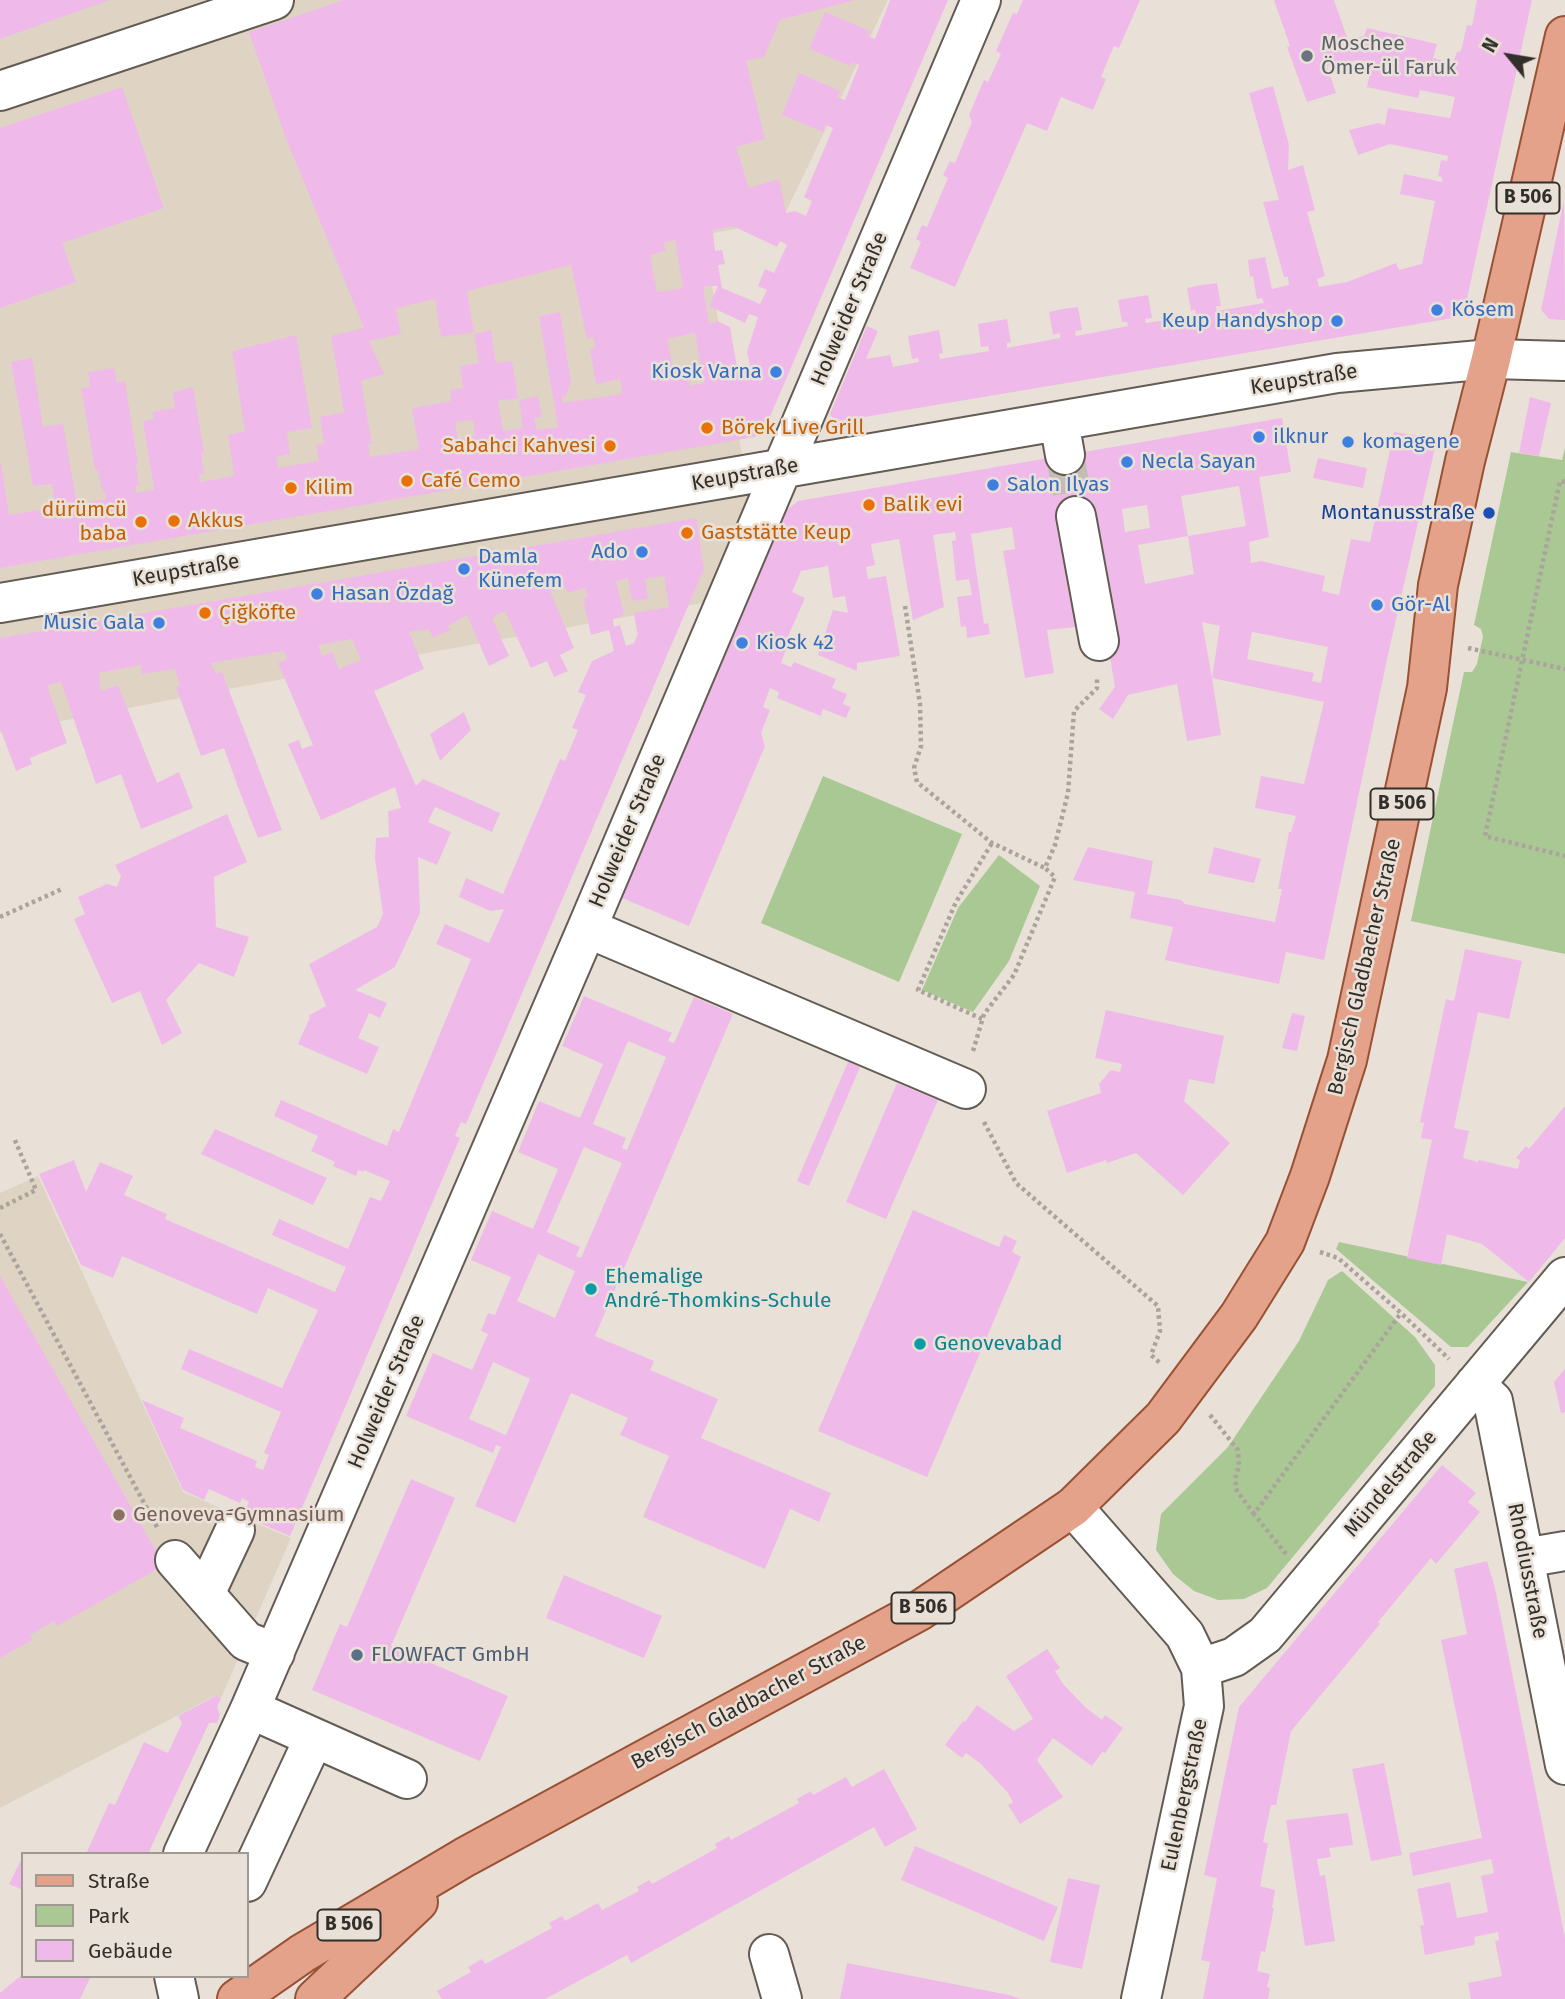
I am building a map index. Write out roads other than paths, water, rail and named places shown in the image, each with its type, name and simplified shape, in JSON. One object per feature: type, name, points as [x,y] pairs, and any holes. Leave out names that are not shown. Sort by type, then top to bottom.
[{"type":"main road","name":"Bergisch Gladbacher Straße","points":[[237,1999],[303,1952],[465,1857],[919,1611],[1073,1507],[1163,1418],[1239,1316],[1285,1242],[1348,1060],[1427,688],[1438,585],[1565,36]]},
{"type":"main road","name":"Bergisch Gladbacher Straße","points":[[315,1999],[465,1857]]},
{"type":"street","points":[[0,91],[274,0]]},
{"type":"street","name":"Holweider Straße","points":[[184,1852],[275,1653],[587,928],[981,0]]},
{"type":"street","points":[[1491,359],[1565,360]]},
{"type":"street","name":"Keupstraße","points":[[0,603],[782,468],[1062,438],[1337,373],[1491,359]]},
{"type":"street","points":[[1076,516],[1099,641]]},
{"type":"street","name":"Holweider Straße","points":[[587,928],[966,1089]]},
{"type":"street","name":"Mündelstraße","points":[[1201,1668],[1234,1657],[1265,1635],[1565,1277]]},
{"type":"street","name":"Rhodiusstraße","points":[[1475,1384],[1493,1401],[1565,1765]]},
{"type":"street","name":"Eulenbergstraße","points":[[1073,1507],[1185,1635],[1201,1668],[1204,1706],[1141,1999]]},
{"type":"street","points":[[205,1594],[235,1530]]},
{"type":"street","points":[[1524,1558],[1565,1551]]},
{"type":"street","points":[[175,1560],[246,1640],[275,1653]]},
{"type":"street","points":[[250,1709],[407,1779]]},
{"type":"street","points":[[248,1880],[314,1738]]},
{"type":"street","points":[[769,1954],[782,1999]]},
{"type":"street","points":[[174,1978],[179,1999]]},
{"type":"tunnel","points":[[1065,455],[1076,516]]},
{"type":"place","name":"Moschee Ömer-ül Faruk","points":[[1307,56]]},
{"type":"place","name":"Kösem","points":[[1437,310]]},
{"type":"place","name":"Keup Handyshop","points":[[1337,321]]},
{"type":"place","name":"Kiosk Varna","points":[[776,372]]},
{"type":"place","name":"Börek Live Grill","points":[[707,428]]},
{"type":"place","name":"ilknur","points":[[1259,437]]},
{"type":"place","name":"komagene","points":[[1348,442]]},
{"type":"place","name":"Sabahci Kahvesi","points":[[610,446]]},
{"type":"place","name":"Necla Sayan","points":[[1127,462]]},
{"type":"place","name":"Café Cemo","points":[[407,481]]},
{"type":"place","name":"Salon Ilyas","points":[[993,485]]},
{"type":"place","name":"Kilim","points":[[291,488]]},
{"type":"place","name":"Balik evi","points":[[869,505]]},
{"type":"place","name":"Montanusstraße","points":[[1489,513]]},
{"type":"place","name":"Akkus","points":[[174,521]]},
{"type":"place","name":"dürümcü baba","points":[[141,522]]},
{"type":"place","name":"Gaststätte Keup","points":[[687,533]]},
{"type":"place","name":"Ado","points":[[642,552]]},
{"type":"place","name":"Damla Künefem","points":[[464,569]]},
{"type":"place","name":"Hasan Özdağ","points":[[317,594]]},
{"type":"place","name":"Gör-Al","points":[[1377,605]]},
{"type":"place","name":"Çiğköfte","points":[[205,613]]},
{"type":"place","name":"Music Gala","points":[[159,623]]},
{"type":"place","name":"Kiosk 42","points":[[742,643]]},
{"type":"place","name":"Ehemalige André-Thomkins-Schule","points":[[591,1289]]},
{"type":"place","name":"Genovevabad","points":[[920,1344]]},
{"type":"place","name":"Genoveva-Gymnasium","points":[[119,1515]]},
{"type":"place","name":"FLOWFACT GmbH","points":[[357,1655]]}]
